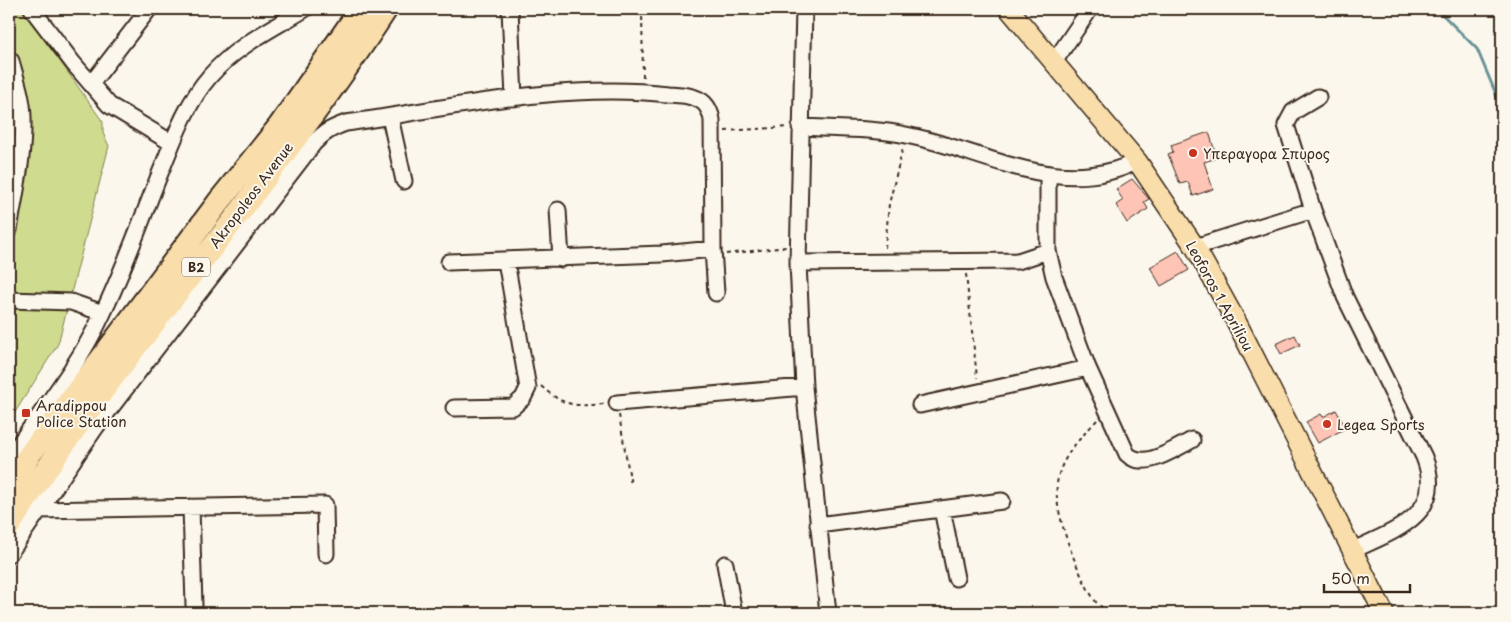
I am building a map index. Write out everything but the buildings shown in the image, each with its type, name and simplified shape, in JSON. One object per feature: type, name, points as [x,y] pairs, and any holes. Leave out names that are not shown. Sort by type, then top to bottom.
[{"type":"highway","name":"Akropoleos Avenue","points":[[9,487],[35,446],[218,203],[279,127],[361,9]]},
{"type":"highway","name":"Akropoleos Avenue","points":[[9,526],[55,455],[336,80],[386,9]]},
{"type":"main road","name":"Leoforos 1 Apriliou","points":[[1009,9],[1137,161],[1195,247],[1237,323],[1384,613]]},
{"type":"street","points":[[32,9],[109,105],[172,143]]},
{"type":"street","points":[[91,84],[148,9]]},
{"type":"street","points":[[336,80],[362,54],[397,9]]},
{"type":"street","points":[[510,9],[514,98]]},
{"type":"street","points":[[804,9],[798,263],[804,387],[828,613]]},
{"type":"street","points":[[1054,62],[1090,9]]},
{"type":"street","points":[[9,458],[77,363],[103,313],[172,143],[196,96],[210,76],[228,58],[297,11]]},
{"type":"street","points":[[9,59],[12,61],[24,117],[19,180],[11,204],[9,230]]},
{"type":"street","points":[[9,554],[102,419],[323,132],[346,124],[514,98],[630,90],[692,97],[709,108],[712,120],[713,252],[716,293]]},
{"type":"street","points":[[9,105],[20,93]]},
{"type":"street","points":[[1318,97],[1293,112],[1286,125],[1313,210],[1345,297],[1429,469],[1431,485],[1428,498],[1415,518],[1390,533],[1351,551]]},
{"type":"street","points":[[390,117],[404,181]]},
{"type":"street","points":[[800,127],[906,135],[988,160],[1048,174],[1095,176],[1112,172],[1137,161]]},
{"type":"street","points":[[1048,174],[1048,251],[1054,277],[1088,368],[1127,454],[1134,461],[1143,462],[1192,440]]},
{"type":"street","points":[[558,210],[561,258]]},
{"type":"street","points":[[1195,247],[1313,210]]},
{"type":"street","points":[[798,263],[965,263],[1018,261],[1048,251]]},
{"type":"street","points":[[449,262],[713,252]]},
{"type":"street","points":[[454,408],[513,407],[523,398],[528,388],[506,261]]},
{"type":"street","points":[[10,300],[71,302],[103,313]]},
{"type":"street","points":[[920,405],[1088,368]]},
{"type":"street","points":[[617,403],[804,387]]},
{"type":"street","points":[[818,525],[1002,501]]},
{"type":"street","points":[[38,510],[325,505],[326,554]]},
{"type":"street","points":[[192,508],[194,606]]},
{"type":"street","points":[[942,509],[956,578]]},
{"type":"street","points":[[725,564],[734,613]]},
{"type":"path","points":[[642,9],[643,91]]},
{"type":"path","points":[[712,131],[800,127]]},
{"type":"path","points":[[884,263],[889,204],[906,135]]},
{"type":"path","points":[[713,252],[798,245]]},
{"type":"path","points":[[965,263],[979,393]]},
{"type":"path","points":[[526,372],[557,400],[569,405],[578,407],[617,403],[631,485]]},
{"type":"path","points":[[1107,409],[1067,453],[1057,483],[1057,507],[1081,575],[1097,603],[1111,613]]},
{"type":"green space","points":[[9,9],[23,9],[103,122],[103,133],[109,146],[58,344],[9,422]]},
{"type":"waterway","points":[[1437,9],[1477,49],[1501,106],[1502,174]]},
{"type":"place","name":"Υπεραγορα Σπυρος","points":[[1193,153]]},
{"type":"place","name":"Aradippou Police Station","points":[[26,413]]},
{"type":"place","name":"Legea Sports","points":[[1327,424]]}]
